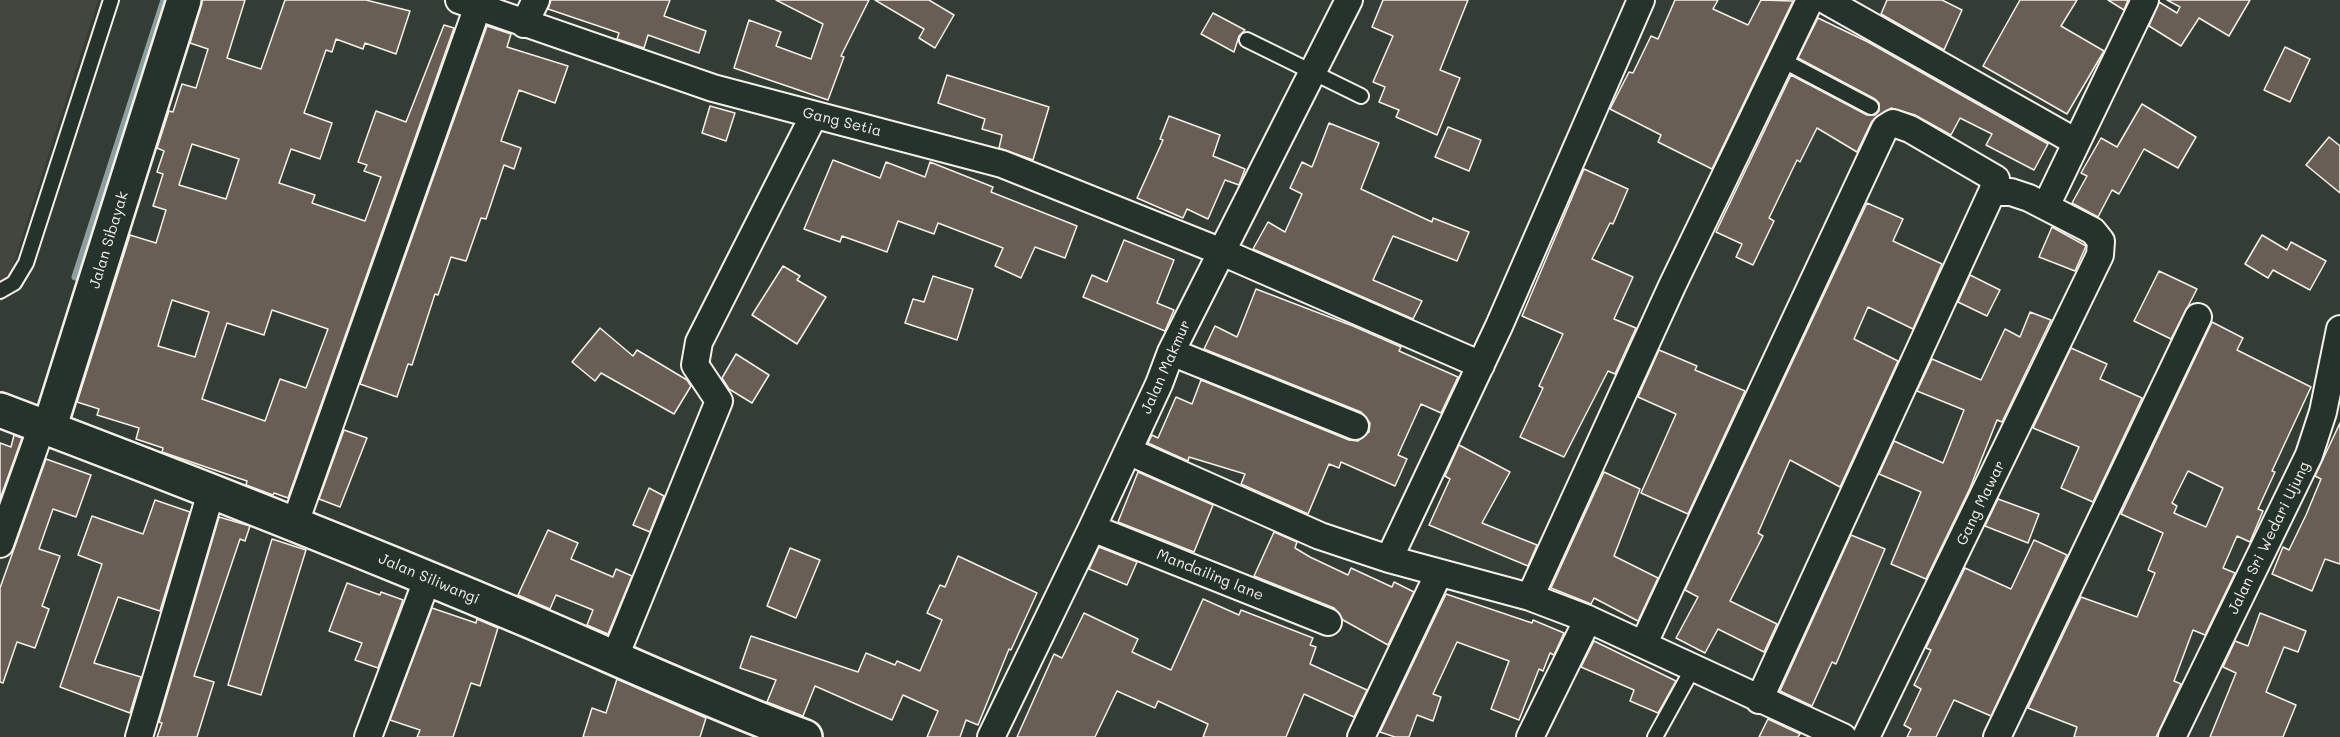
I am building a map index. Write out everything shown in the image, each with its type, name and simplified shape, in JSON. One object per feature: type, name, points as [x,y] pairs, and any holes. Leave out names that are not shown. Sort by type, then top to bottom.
[{"type":"street","name":"Jalan Sibayak","points":[[46,428],[184,0]]},
{"type":"street","points":[[524,24],[536,0]]},
{"type":"street","name":"Jalan Makmur","points":[[991,737],[1128,451],[1171,352],[1348,0]]},
{"type":"street","points":[[1389,559],[1481,365],[1641,0]]},
{"type":"street","points":[[1530,597],[1672,286],[1810,0]]},
{"type":"street","points":[[1825,0],[2076,142]]},
{"type":"street","points":[[1992,192],[2019,194],[2046,206],[2145,0]]},
{"type":"street","points":[[295,523],[469,3]]},
{"type":"street","name":"Gang Setia","points":[[469,3],[713,88],[1002,164],[1222,252],[1481,365]]},
{"type":"street","points":[[614,659],[719,401],[695,364],[699,342],[814,115]]},
{"type":"street","points":[[1644,643],[1886,128],[1893,123],[1910,129],[1996,179],[1759,700]]},
{"type":"street","name":"Gang Mawar","points":[[1866,737],[2096,269],[2102,248],[2097,235],[2046,206]]},
{"type":"street","points":[[1997,737],[2198,317]]},
{"type":"street","name":"Jalan Sri Wedari Ujung","points":[[2172,737],[2309,455],[2323,412],[2340,329]]},
{"type":"street","points":[[1171,352],[1355,426]]},
{"type":"street","points":[[0,410],[46,428],[0,544]]},
{"type":"street","name":"Jalan Siliwangi","points":[[46,428],[295,523],[427,580],[530,621],[614,659],[805,737]]},
{"type":"street","points":[[1128,451],[1320,536],[1389,559],[1530,597],[1588,619],[1644,643],[1759,700],[1844,737]]},
{"type":"street","points":[[139,737],[211,492]]},
{"type":"street","name":"Mandailing lane","points":[[1092,528],[1328,622]]},
{"type":"street","points":[[1361,737],[1439,573]]},
{"type":"street","points":[[368,737],[427,580]]},
{"type":"street","points":[[1530,737],[1588,619]]},
{"type":"lane","points":[[0,291],[14,283],[26,263],[111,0]]},
{"type":"lane","points":[[1247,40],[1310,73],[1361,96]]},
{"type":"lane","points":[[1782,60],[1871,107]]},
{"type":"lane","points":[[1655,737],[1694,668]]},
{"type":"shaded area","points":[[0,0],[98,0],[1,303],[0,302]]},
{"type":"building","points":[[202,0],[245,0],[227,58],[261,69],[285,0],[366,0],[410,11],[396,54],[365,43],[363,49],[336,39],[332,52],[326,50],[304,113],[332,123],[320,159],[291,149],[279,183],[315,195],[312,203],[365,221],[381,177],[364,171],[367,165],[358,162],[376,111],[406,122],[444,25],[454,28],[288,498],[274,493],[273,495],[246,485],[247,481],[162,452],[163,448],[136,439],[139,428],[97,415],[99,409],[77,402],[130,235],[156,243],[166,210],[153,206],[163,174],[157,172],[164,151],[157,148],[169,111],[173,112],[182,84],[196,88],[208,49],[190,43]],"holes":[[[192,144],[239,159],[226,199],[179,185]],[[172,300],[209,312],[195,357],[158,346]],[[272,310],[328,329],[306,388],[280,379],[265,421],[202,399],[227,323],[264,335]]]},
{"type":"building","points":[[551,0],[670,0],[664,16],[706,31],[699,53],[648,35],[644,48],[617,39],[619,33],[548,9]]},
{"type":"building","points":[[776,0],[869,0],[841,56],[844,57],[828,100],[734,68],[749,20],[781,32],[776,46],[811,59],[823,24]]},
{"type":"building","points":[[875,0],[929,0],[954,15],[935,48],[919,38],[924,29]]},
{"type":"building","points":[[1383,0],[1468,0],[1440,70],[1460,78],[1437,135],[1396,117],[1399,110],[1379,102],[1385,87],[1373,82],[1393,36],[1372,27]]},
{"type":"building","points":[[1675,0],[1718,0],[1713,9],[1748,25],[1761,0],[1793,1],[1712,169],[1658,142],[1661,135],[1610,109],[1629,72],[1633,73],[1651,36],[1658,39]]},
{"type":"building","points":[[1887,0],[1942,0],[1962,10],[1944,50],[1881,14]]},
{"type":"building","points":[[2020,0],[2077,0],[2061,26],[2104,51],[2067,114],[1983,66]]},
{"type":"building","points":[[2108,0],[2128,0],[2124,10]]},
{"type":"building","points":[[2167,0],[2250,0],[2229,36],[2199,18],[2181,46],[2149,26],[2159,2],[2177,13],[2180,7]]},
{"type":"building","points":[[1213,13],[1245,30],[1239,36],[1234,52],[1201,34]]},
{"type":"building","points":[[1818,18],[1868,42],[2048,144],[2034,170],[1986,145],[1992,134],[1960,118],[1951,135],[1915,115],[1891,108],[1872,121],[1857,152],[1817,128],[1800,162],[1797,160],[1769,218],[1774,221],[1753,265],[1736,257],[1742,244],[1716,232],[1791,75],[1867,115],[1875,115],[1879,111],[1879,103],[1875,99],[1798,58]]},
{"type":"building","points":[[487,26],[511,34],[507,47],[568,66],[555,103],[519,90],[501,141],[521,148],[514,169],[504,165],[486,219],[481,218],[466,261],[451,257],[438,295],[435,294],[412,365],[408,364],[397,397],[360,384]]},
{"type":"building","points":[[2285,47],[2310,59],[2290,102],[2264,90]]},
{"type":"building","points":[[947,75],[1049,107],[1033,160],[999,148],[1002,135],[982,129],[985,119],[938,103]]},
{"type":"building","points":[[2142,104],[2196,137],[2178,168],[2144,149],[2119,194],[2112,190],[2098,217],[2072,203],[2087,176],[2081,173],[2101,138],[2117,147]]},
{"type":"building","points":[[710,106],[735,113],[726,141],[702,133]]},
{"type":"building","points":[[1169,116],[1220,135],[1213,156],[1245,169],[1239,185],[1225,180],[1208,219],[1187,209],[1183,218],[1137,198],[1163,140],[1160,139]]},
{"type":"building","points":[[1329,123],[1379,143],[1361,189],[1432,222],[1433,218],[1469,232],[1457,261],[1393,236],[1373,280],[1422,301],[1413,319],[1253,249],[1268,222],[1285,232],[1302,194],[1290,188],[1302,162],[1312,167]]},
{"type":"building","points":[[1448,127],[1481,140],[1469,171],[1435,157]]},
{"type":"building","points":[[2329,137],[2340,146],[2340,193],[2306,165]]},
{"type":"building","points":[[833,160],[880,178],[886,162],[925,177],[930,162],[993,187],[991,192],[1077,226],[1065,258],[1035,247],[1021,278],[995,266],[1003,248],[938,223],[934,234],[898,221],[887,252],[842,236],[840,242],[804,229]]},
{"type":"building","points":[[1584,169],[1628,189],[1613,224],[1610,223],[1592,259],[1633,277],[1614,319],[1636,328],[1615,374],[1608,371],[1564,457],[1520,437],[1543,388],[1539,386],[1563,334],[1522,316]]},
{"type":"building","points":[[1867,203],[1903,219],[1893,241],[1942,264],[1913,329],[1868,307],[1854,339],[1898,361],[1840,487],[1790,460],[1758,533],[1763,536],[1730,601],[1777,624],[1764,652],[1718,629],[1705,653],[1676,638],[1698,597],[1685,590]]},
{"type":"building","points":[[2052,227],[2086,246],[2075,271],[2039,257]]},
{"type":"building","points":[[2262,235],[2287,250],[2291,242],[2326,261],[2310,290],[2273,270],[2268,278],[2245,264]]},
{"type":"building","points":[[1124,240],[1174,260],[1157,303],[1174,310],[1165,331],[1083,297],[1092,275],[1107,282]]},
{"type":"building","points":[[783,266],[800,276],[797,280],[826,297],[797,344],[752,315]]},
{"type":"building","points":[[2159,271],[2197,289],[2171,339],[2134,321]]},
{"type":"building","points":[[1970,275],[2000,290],[1987,316],[1958,302]]},
{"type":"building","points":[[933,276],[973,289],[957,340],[905,323],[913,299],[924,302]]},
{"type":"building","points":[[1256,289],[1353,326],[1401,347],[1399,351],[1458,377],[1441,413],[1421,404],[1398,455],[1407,459],[1395,486],[1341,462],[1339,468],[1329,464],[1308,514],[1241,484],[1245,474],[1189,457],[1188,461],[1148,443],[1152,435],[1158,438],[1176,397],[1192,404],[1201,380],[1349,440],[1358,441],[1369,432],[1370,423],[1361,412],[1204,349],[1215,326],[1237,337]]},
{"type":"building","points":[[2030,312],[2051,320],[2002,422],[1997,420],[1970,488],[1926,579],[1891,564],[1921,492],[1879,474],[1894,441],[1943,463],[1964,410],[1917,391],[1932,359],[1981,380],[2005,329],[2020,337]]},
{"type":"building","points":[[2212,322],[2243,338],[2237,350],[2311,387],[2272,471],[2275,472],[2258,509],[2263,511],[2250,542],[2237,536],[2223,568],[2235,573],[2205,635],[2193,630],[2174,681],[2181,684],[2156,737],[2074,737],[2077,727],[2028,708],[2081,597],[2137,617],[2155,573],[2148,570],[2163,533],[2121,514]],"holes":[[[2188,471],[2223,488],[2206,527],[2174,513],[2177,506],[2172,503]]]},
{"type":"building","points":[[600,328],[633,356],[637,350],[687,380],[691,386],[674,414],[601,373],[595,381],[572,362]]},
{"type":"building","points":[[2071,348],[2107,364],[2100,379],[2142,398],[2093,502],[2061,488],[2079,447],[2033,428]]},
{"type":"building","points":[[1659,350],[1697,366],[1695,370],[1745,391],[1688,514],[1641,493],[1676,414],[1638,397]]},
{"type":"building","points":[[736,354],[769,375],[752,403],[729,389],[722,378]]},
{"type":"building","points":[[2340,423],[2340,564],[2325,559],[2312,591],[2272,574],[2283,547],[2289,550],[2306,515],[2321,479],[2315,476]]},
{"type":"building","points":[[344,430],[367,438],[340,507],[319,499]]},
{"type":"building","points":[[14,435],[22,438],[0,499],[0,443],[11,447]]},
{"type":"building","points":[[1459,445],[1510,472],[1482,523],[1537,545],[1528,566],[1429,525],[1450,479],[1445,476]]},
{"type":"building","points":[[46,459],[91,475],[76,517],[53,509],[39,549],[60,556],[42,606],[49,609],[35,648],[17,642],[3,683],[0,682],[0,588]]},
{"type":"building","points":[[1138,472],[1213,505],[1194,552],[1118,522]]},
{"type":"building","points":[[1604,472],[1640,489],[1614,556],[1658,578],[1638,621],[1594,598],[1591,604],[1551,588]]},
{"type":"building","points":[[649,488],[664,496],[650,532],[633,525]]},
{"type":"building","points":[[1998,499],[2039,514],[2028,543],[1985,526]]},
{"type":"building","points":[[155,500],[190,512],[160,611],[118,597],[94,663],[141,677],[130,713],[60,687],[102,564],[78,555],[92,516],[143,534]]},
{"type":"building","points":[[219,517],[250,526],[245,541],[240,539],[194,676],[214,682],[197,737],[157,737],[162,723],[159,722]]},
{"type":"building","points":[[548,530],[578,543],[571,559],[613,577],[616,569],[632,576],[608,634],[587,625],[593,610],[556,595],[550,609],[518,595]]},
{"type":"building","points":[[1274,532],[1297,542],[1295,548],[1310,557],[1348,575],[1351,568],[1392,587],[1394,582],[1414,592],[1388,645],[1343,620],[1334,608],[1254,576]]},
{"type":"building","points":[[1851,535],[1885,549],[1836,664],[1832,662],[1812,706],[1780,691]]},
{"type":"building","points":[[272,539],[306,550],[261,695],[228,685]]},
{"type":"building","points":[[2034,540],[2067,555],[1991,716],[1954,700],[1936,737],[1907,737],[1911,729],[1904,725],[1921,689],[1914,685],[1931,650],[1926,648],[1965,568],[2011,589]]},
{"type":"building","points":[[1099,547],[1137,562],[1127,585],[1089,569]]},
{"type":"building","points":[[790,548],[820,560],[796,618],[767,606]]},
{"type":"building","points":[[958,556],[1037,593],[1011,650],[1009,649],[978,725],[966,720],[960,737],[927,737],[938,711],[903,695],[892,720],[815,686],[803,716],[767,702],[776,680],[740,668],[751,636],[858,672],[866,653],[895,665],[897,661],[920,671],[942,620],[927,613],[940,585],[945,587]]},
{"type":"building","points":[[347,583],[380,595],[381,592],[403,600],[378,668],[355,660],[362,643],[329,631]]},
{"type":"building","points":[[1446,594],[1532,623],[1533,620],[1564,633],[1554,655],[1550,653],[1543,671],[1539,669],[1519,720],[1491,709],[1509,661],[1457,642],[1433,694],[1441,697],[1433,721],[1417,715],[1409,737],[1395,737],[1380,732]]},
{"type":"building","points":[[1203,599],[1239,615],[1241,610],[1313,638],[1310,645],[1316,647],[1310,664],[1367,690],[1354,717],[1304,694],[1286,737],[1203,737],[1208,724],[1158,701],[1155,708],[1117,691],[1095,737],[1017,737],[1054,654],[1062,658],[1084,613],[1138,639],[1132,652],[1171,670]]},
{"type":"building","points":[[432,608],[476,623],[477,619],[498,628],[480,686],[471,683],[453,737],[417,737],[420,730],[390,720]]},
{"type":"building","points":[[2260,613],[2306,631],[2298,652],[2284,647],[2266,692],[2296,705],[2283,737],[2210,737],[2236,673],[2223,667],[2235,641],[2248,646]]},
{"type":"building","points":[[1594,641],[1676,681],[1658,713],[1630,701],[1634,690],[1581,667]]},
{"type":"building","points":[[617,679],[706,718],[700,737],[583,737],[592,708],[606,713]]},
{"type":"building","points":[[1768,719],[1800,734],[1798,737],[1759,737]]},
{"type":"waterway","points":[[75,277],[164,0]]}]
